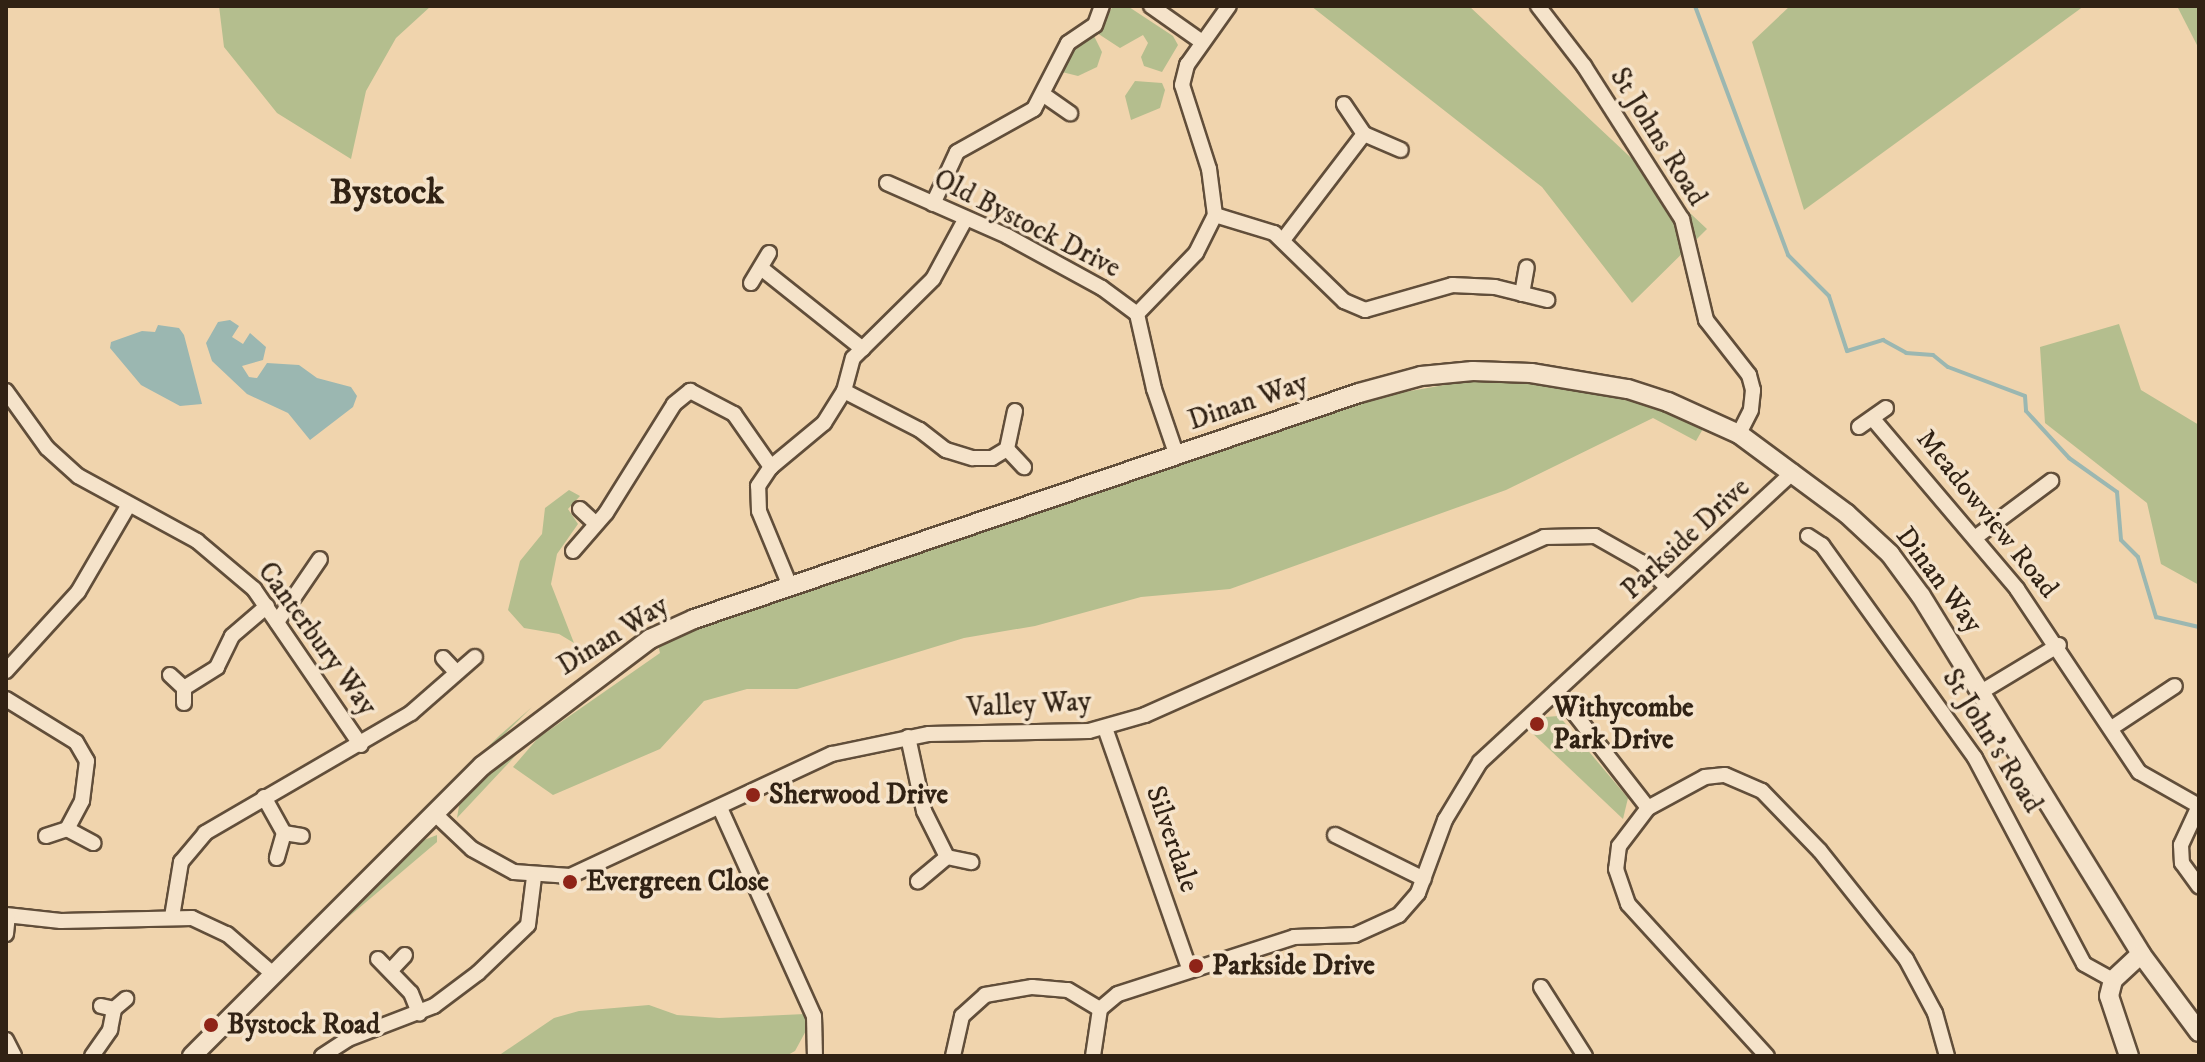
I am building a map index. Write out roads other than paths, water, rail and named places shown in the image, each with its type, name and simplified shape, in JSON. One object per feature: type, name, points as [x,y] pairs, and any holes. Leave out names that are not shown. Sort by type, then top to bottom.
[{"type":"street","points":[[933,204],[957,152],[981,136],[1021,120],[1044,95],[1068,43],[1095,25],[1102,6]]},
{"type":"street","points":[[1151,6],[1202,42]]},
{"type":"street","points":[[1137,314],[1196,253],[1215,215],[1209,169],[1182,85],[1202,42],[1229,6]]},
{"type":"street","name":"St Johns Road","points":[[1538,6],[1584,66],[1682,219],[1706,320],[1749,375],[1753,390],[1751,410],[1739,434]]},
{"type":"street","points":[[1044,95],[1070,113]]},
{"type":"street","points":[[1344,104],[1364,134],[1401,150]]},
{"type":"street","points":[[1283,240],[1364,134]]},
{"type":"street","name":"Old Bystock Drive","points":[[887,183],[966,218],[1102,288],[1137,314],[1154,389],[1177,456]]},
{"type":"street","points":[[1215,215],[1258,224],[1283,240],[1344,301],[1365,310],[1452,285],[1547,300]]},
{"type":"street","points":[[790,586],[756,496],[771,467],[814,435],[844,391],[853,358],[933,279],[966,218]]},
{"type":"street","points":[[751,283],[769,253]]},
{"type":"street","points":[[1522,294],[1527,267]]},
{"type":"street","points":[[761,268],[863,349]]},
{"type":"street","name":"Dinan Way","points":[[192,1056],[508,743],[619,659],[694,619],[1359,393],[1421,376],[1473,371],[1531,373],[1628,389],[1739,434],[1793,472],[1890,554],[1981,692],[2141,954],[2199,1032]]},
{"type":"street","points":[[573,551],[674,404],[690,391],[734,414],[771,467]]},
{"type":"street","points":[[844,391],[920,430],[946,450],[973,458],[992,458],[1007,449],[1015,411]]},
{"type":"street","name":"Canterbury Way","points":[[7,393],[47,448],[90,484],[214,553],[267,606],[361,745]]},
{"type":"street","points":[[1859,427],[1886,408]]},
{"type":"street","name":"Meadowview Road","points":[[1873,419],[1976,537],[2059,645],[2139,772],[2199,806]]},
{"type":"street","points":[[1007,449],[1024,467]]},
{"type":"street","name":"Parkside Drive","points":[[1100,1009],[1118,994],[1189,968],[1294,937],[1355,935],[1373,930],[1399,915],[1424,879],[1445,820],[1471,774],[1519,722],[1557,691],[1793,472]]},
{"type":"street","points":[[1976,537],[2051,481]]},
{"type":"street","points":[[6,671],[78,592],[128,506]]},
{"type":"street","points":[[580,509],[595,523]]},
{"type":"street","name":"Valley Way","points":[[434,813],[490,861],[534,877],[570,876],[595,868],[832,754],[908,737],[1064,734],[1105,728],[1544,537],[1595,536],[1641,562],[1668,588]]},
{"type":"street","name":"St John's Road","points":[[1808,536],[1832,558],[1975,758],[2084,964],[2113,980]]},
{"type":"street","points":[[277,622],[320,559]]},
{"type":"street","points":[[184,688],[217,667],[232,636],[267,606]]},
{"type":"street","points":[[1981,692],[2059,645]]},
{"type":"street","points":[[172,917],[174,880],[191,848],[227,817],[361,745],[411,713],[475,657]]},
{"type":"street","points":[[443,658],[456,672]]},
{"type":"street","points":[[170,675],[184,688],[184,703]]},
{"type":"street","points":[[2113,727],[2175,686]]},
{"type":"street","points":[[1557,691],[1648,808]]},
{"type":"street","points":[[2160,697],[2169,710]]},
{"type":"street","points":[[6,699],[76,742],[87,761],[82,801],[67,829],[46,836]]},
{"type":"street","name":"Silverdale","points":[[1105,728],[1189,968]]},
{"type":"street","points":[[908,737],[924,811],[947,857]]},
{"type":"street","points":[[1767,1056],[1628,904],[1619,887],[1619,846],[1648,808],[1705,777],[1725,775],[1762,791],[1820,851],[1906,959],[1935,1013],[1947,1056]]},
{"type":"street","points":[[264,797],[284,833],[277,858]]},
{"type":"street","points":[[2199,806],[2181,845],[2182,863],[2199,886]]},
{"type":"street","points":[[720,808],[814,1016],[815,1056]]},
{"type":"street","points":[[67,829],[93,843]]},
{"type":"street","points":[[284,833],[302,836]]},
{"type":"street","points":[[1335,835],[1424,879]]},
{"type":"street","points":[[947,857],[971,862]]},
{"type":"street","points":[[918,881],[947,857]]},
{"type":"street","points":[[322,1056],[348,1039],[419,1013],[451,996],[528,925],[534,877]]},
{"type":"street","points":[[6,934],[7,916],[61,921],[192,918],[227,934],[273,974]]},
{"type":"street","points":[[2129,1056],[2111,1009],[2113,980],[2141,954]]},
{"type":"street","points":[[392,969],[405,955]]},
{"type":"street","points":[[378,959],[392,969],[419,1013]]},
{"type":"street","points":[[953,1056],[962,1016],[985,995],[1032,987],[1068,990],[1100,1009],[1093,1056]]},
{"type":"street","points":[[1541,987],[1585,1056]]},
{"type":"street","points":[[92,1056],[110,1030],[107,1007],[126,999]]},
{"type":"street","points":[[6,1040],[14,1056]]},
{"type":"water","points":[[230,320],[239,326],[232,337],[243,344],[250,333],[266,347],[263,360],[242,366],[249,377],[257,378],[267,363],[299,365],[317,378],[351,387],[357,396],[353,407],[310,440],[288,413],[247,394],[212,361],[206,343],[218,322]]},
{"type":"water","points":[[158,325],[179,328],[184,335],[202,404],[180,406],[141,385],[110,348],[111,342],[142,331],[155,332]]},
{"type":"waterway","points":[[1695,6],[1788,255],[1829,296],[1847,351],[1883,340],[1906,353],[1933,355],[1948,367],[2025,396],[2026,411],[2069,458],[2117,492],[2121,540],[2138,557],[2156,617],[2199,627]]},
{"type":"place","name":"Withycombe Park Drive","points":[[1537,724]]},
{"type":"place","name":"Sherwood Drive","points":[[753,795]]},
{"type":"place","name":"Evergreen Close","points":[[570,882]]},
{"type":"place","name":"Parkside Drive","points":[[1196,966]]},
{"type":"place","name":"Bystock Road","points":[[211,1025]]},
{"type":"district","name":"Bystock","points":[[387,193]]}]
